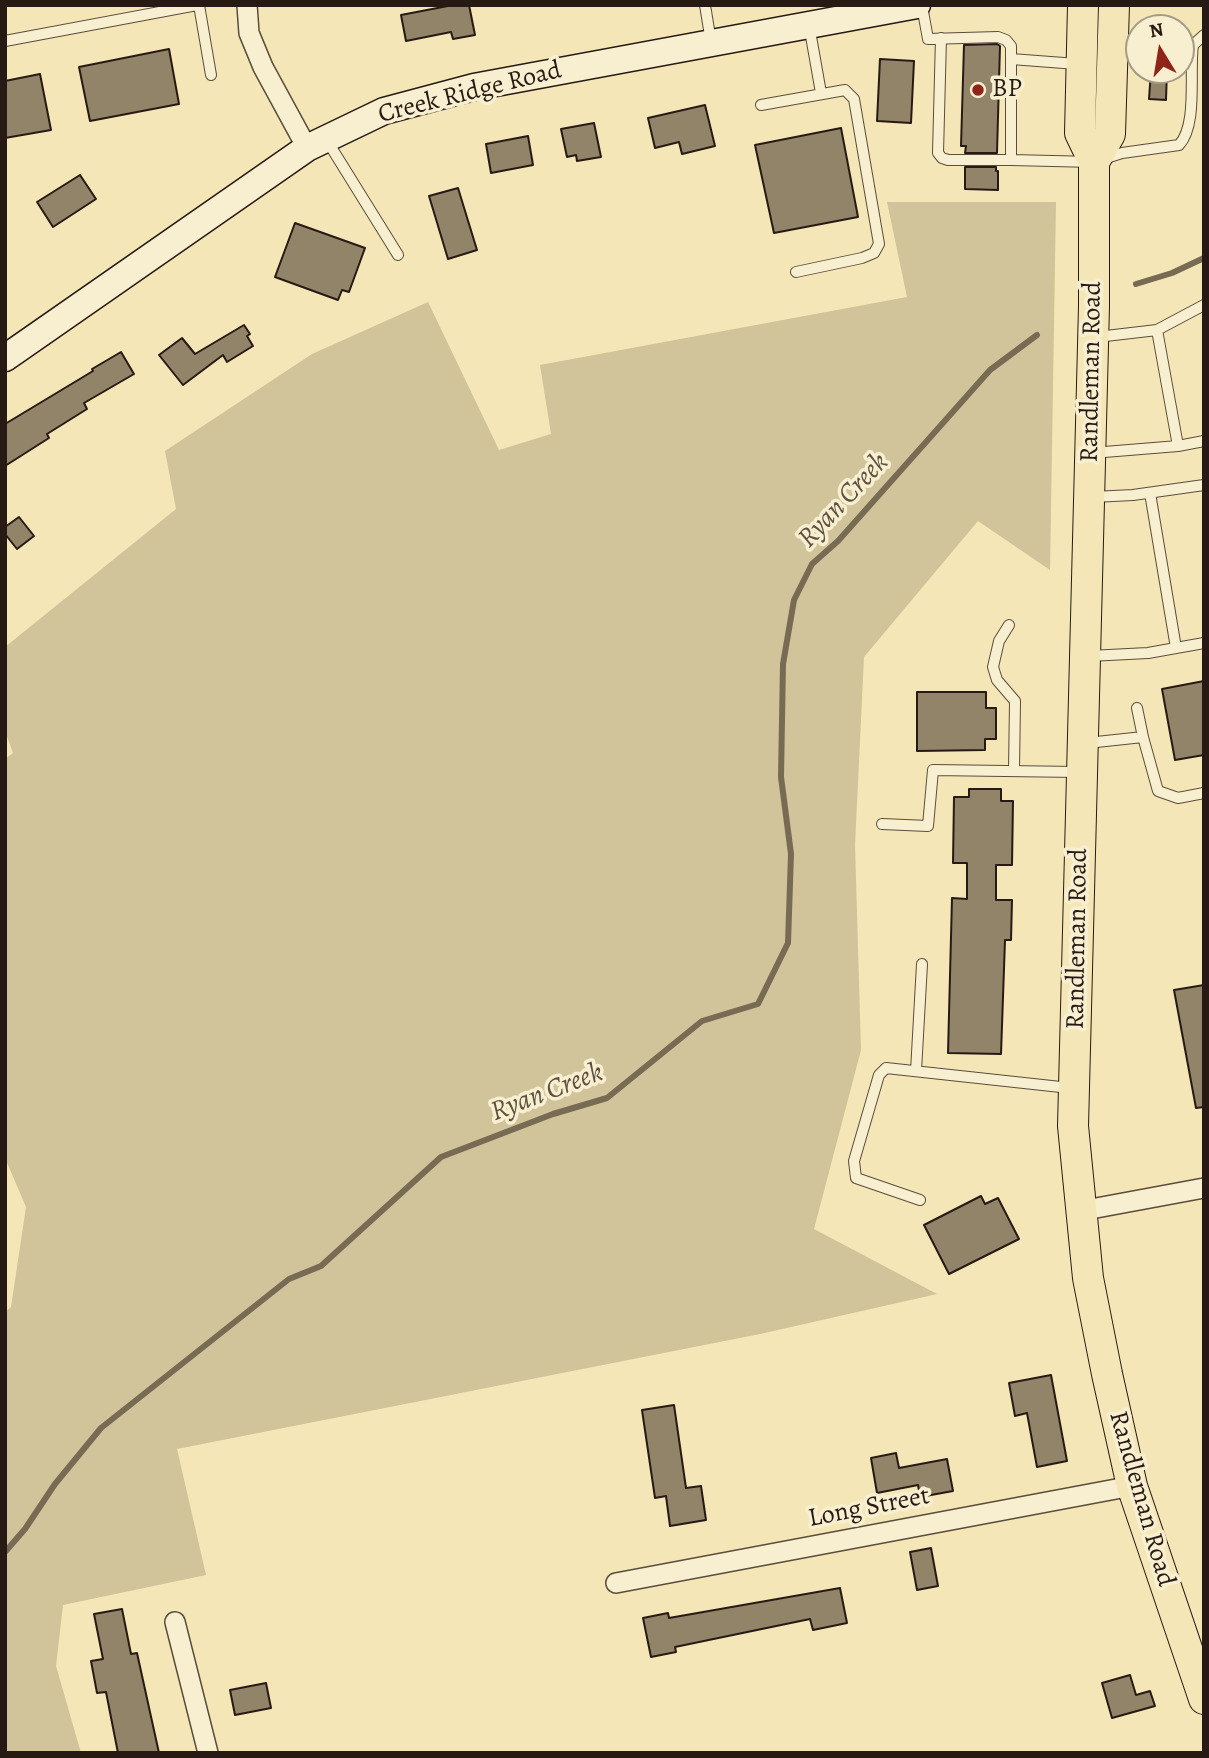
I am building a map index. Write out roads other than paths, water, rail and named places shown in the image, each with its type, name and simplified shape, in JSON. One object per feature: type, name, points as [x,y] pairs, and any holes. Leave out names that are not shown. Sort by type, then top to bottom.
[{"type":"main road","name":"Creek Ridge Road","points":[[5,358],[317,143],[384,111],[474,87],[711,42],[821,17],[920,5]]},
{"type":"main road","name":"Randleman Road","points":[[1083,5],[1080,133],[1094,162],[1093,337],[1073,1126],[1088,1278],[1132,1486],[1204,1699]]},
{"type":"main road","name":"Randleman Road","points":[[1094,162],[1110,134],[1114,5]]},
{"type":"street","points":[[247,5],[249,33],[263,67],[317,143]]},
{"type":"street","points":[[1080,1211],[1204,1188]]},
{"type":"street","name":"Long Street","points":[[616,1583],[1132,1486]]},
{"type":"street","points":[[175,1622],[208,1753]]},
{"type":"lane","points":[[5,41],[198,5],[211,75]]},
{"type":"lane","points":[[705,5],[711,42]]},
{"type":"lane","points":[[920,5],[928,39],[998,37],[1011,46],[1011,160]]},
{"type":"lane","points":[[821,17],[821,93]]},
{"type":"lane","points":[[942,38],[938,153],[942,158],[1094,162],[1137,150],[1172,148],[1184,139],[1190,113],[1193,45],[1204,35]]},
{"type":"lane","points":[[1011,59],[1082,65]]},
{"type":"lane","points":[[761,105],[845,90],[854,99],[879,244],[874,253],[862,258],[796,272]]},
{"type":"lane","points":[[317,143],[398,255]]},
{"type":"lane","points":[[1093,337],[1157,330],[1204,305]]},
{"type":"lane","points":[[1157,330],[1178,446]]},
{"type":"lane","points":[[1090,454],[1204,441]]},
{"type":"lane","points":[[1089,497],[1203,487]]},
{"type":"lane","points":[[1150,493],[1176,648]]},
{"type":"lane","points":[[1009,625],[999,641],[993,667],[997,680],[1015,701],[1014,770]]},
{"type":"lane","points":[[1085,656],[1126,655],[1204,643]]},
{"type":"lane","points":[[1137,708],[1158,791],[1178,798],[1204,793]]},
{"type":"lane","points":[[882,824],[928,826],[933,771],[1014,770],[1083,758],[1143,737]]},
{"type":"lane","points":[[916,1071],[922,964]]},
{"type":"lane","points":[[920,1200],[856,1178],[854,1161],[878,1075],[886,1068],[1074,1089]]},
{"type":"waterway","name":"Ryan Creek","points":[[1136,284],[1172,273],[1204,258]]},
{"type":"waterway","name":"Ryan Creek","points":[[5,1552],[101,1428],[289,1279],[321,1266],[441,1157],[553,1114],[607,1098],[702,1021],[758,1004],[788,943],[791,854],[781,777],[783,664],[794,600],[812,564],[838,541],[990,370],[1037,335]]},
{"type":"place","name":"BP","points":[[978,90]]}]
